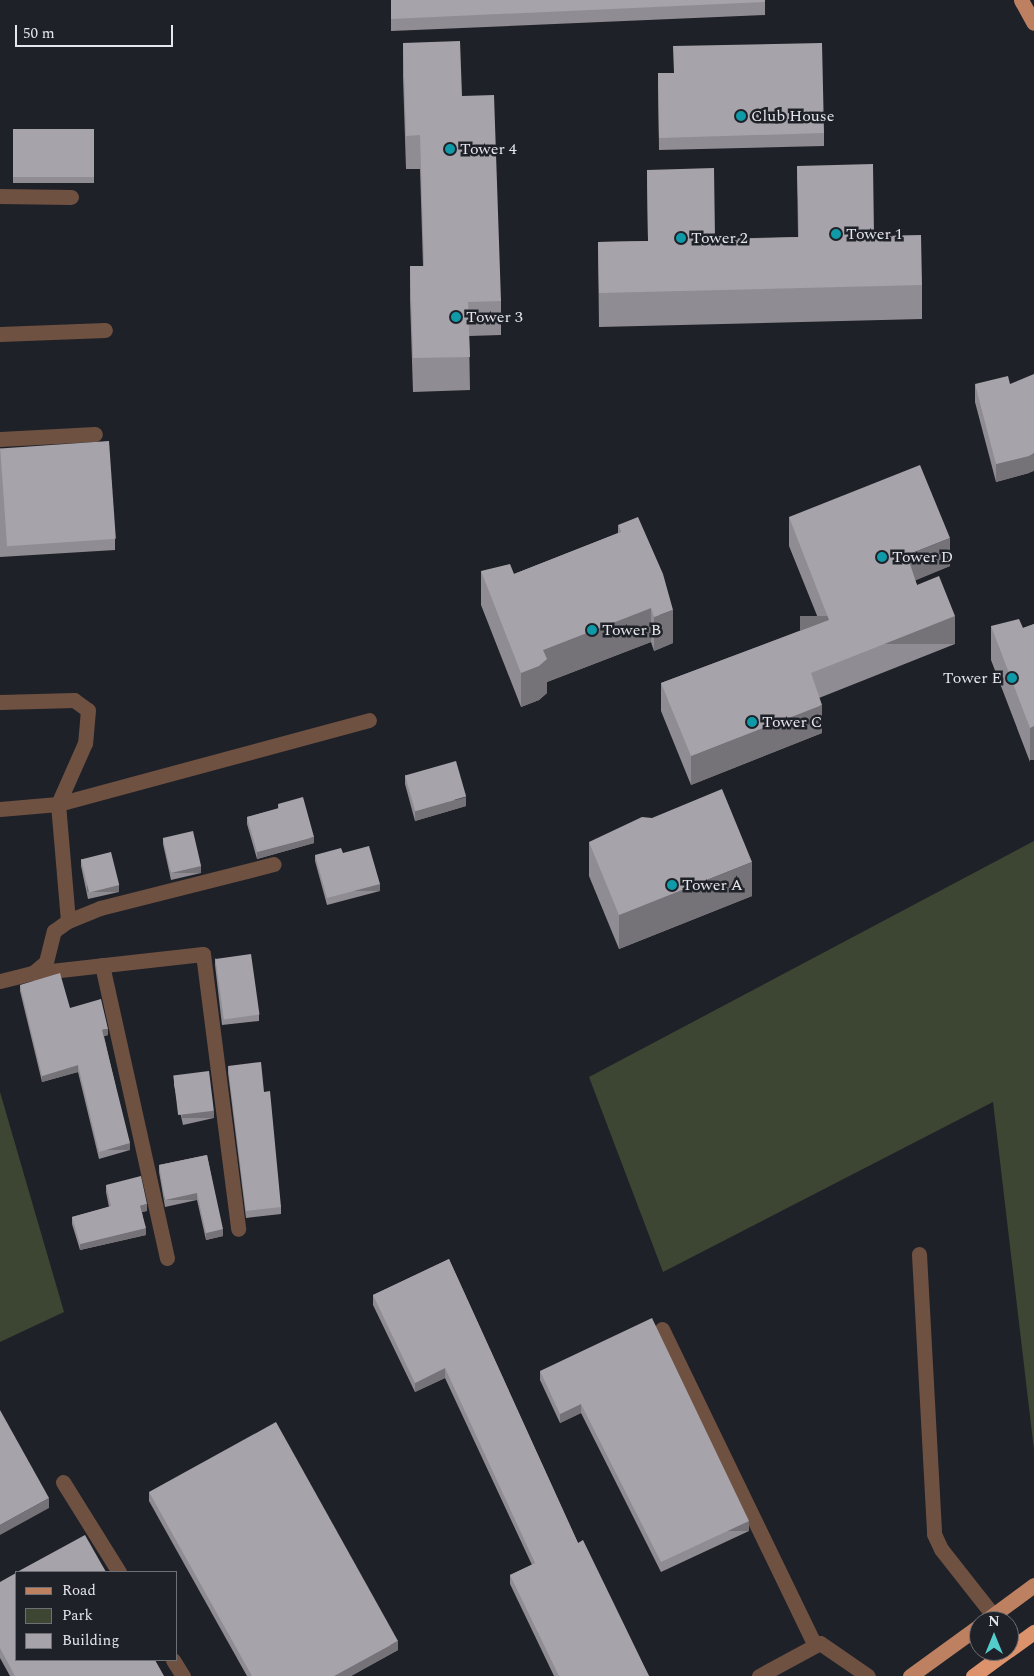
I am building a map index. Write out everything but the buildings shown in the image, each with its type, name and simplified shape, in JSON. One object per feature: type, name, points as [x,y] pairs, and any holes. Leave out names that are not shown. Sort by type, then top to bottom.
[{"type":"highway","points":[[1019,1642],[1034,1632]]},
{"type":"highway","points":[[973,1676],[993,1661]]},
{"type":"main road","points":[[1021,0],[1034,23]]},
{"type":"main road","points":[[999,1611],[1034,1586]]},
{"type":"main road","points":[[910,1676],[969,1633]]},
{"type":"street","points":[[0,196],[71,197]]},
{"type":"street","points":[[0,334],[105,330]]},
{"type":"street","points":[[0,439],[95,434]]},
{"type":"street","points":[[0,702],[74,700],[88,710],[85,742],[58,804],[68,921]]},
{"type":"street","points":[[0,809],[58,804],[369,720]]},
{"type":"street","points":[[33,973],[46,962],[54,931],[68,921],[100,908],[274,864]]},
{"type":"street","points":[[0,982],[33,973],[203,954],[238,1229]]},
{"type":"street","points":[[102,965],[167,1258]]},
{"type":"street","points":[[919,1254],[934,1534],[984,1611]]},
{"type":"street","points":[[662,1329],[814,1644],[868,1676]]},
{"type":"street","points":[[63,1482],[118,1571]]},
{"type":"street","points":[[760,1676],[814,1644]]},
{"type":"street","points":[[174,1661],[183,1676]]},
{"type":"green space","points":[[1034,841],[1034,1450],[993,1102],[663,1272],[589,1077]]},
{"type":"green space","points":[[0,1092],[64,1312],[0,1342]]},
{"type":"place","name":"Club House","points":[[741,116]]},
{"type":"place","name":"Tower 4","points":[[450,149]]},
{"type":"place","name":"Tower 1","points":[[836,234]]},
{"type":"place","name":"Tower 2","points":[[681,238]]},
{"type":"place","name":"Tower 3","points":[[456,317]]},
{"type":"place","name":"Tower D","points":[[882,557]]},
{"type":"place","name":"Tower B","points":[[592,630]]},
{"type":"place","name":"Tower E","points":[[1012,678]]},
{"type":"place","name":"Tower C","points":[[752,722]]},
{"type":"place","name":"Tower A","points":[[672,885]]}]
